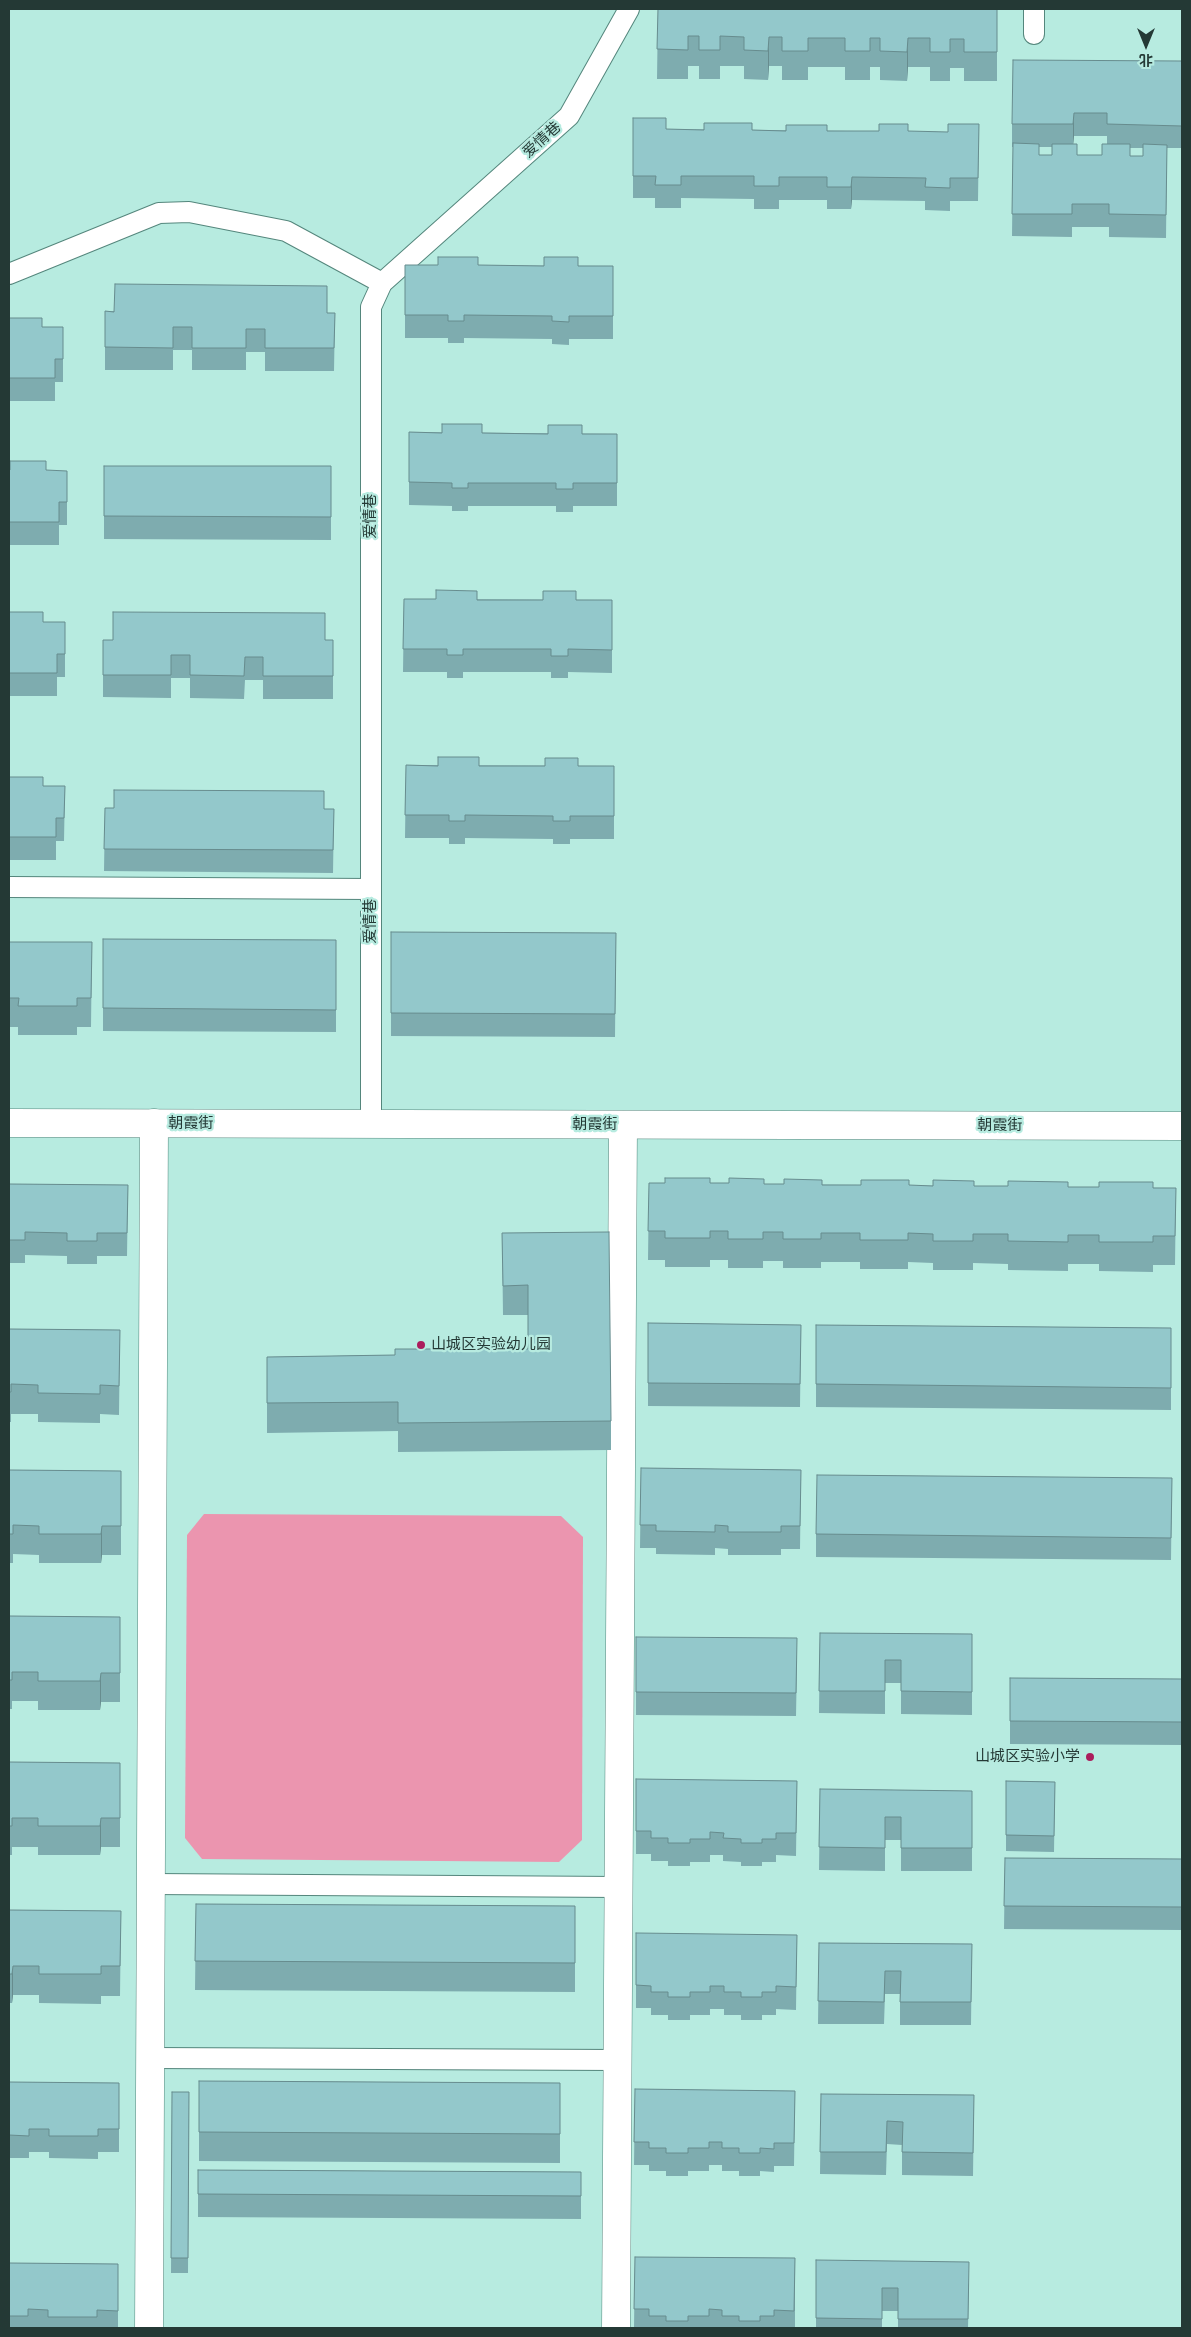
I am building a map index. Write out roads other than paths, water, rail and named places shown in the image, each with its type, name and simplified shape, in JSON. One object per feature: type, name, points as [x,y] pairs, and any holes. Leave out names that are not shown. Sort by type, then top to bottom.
[{"type":"street","name":"朝霞街","points":[[9,1123],[1182,1126]]},
{"type":"street","points":[[149,2328],[154,1123]]},
{"type":"street","points":[[616,2328],[623,1125]]},
{"type":"lane","name":"爱情巷","points":[[371,1124],[371,307],[382,283],[569,116],[629,9]]},
{"type":"lane","points":[[1034,9],[1034,34]]},
{"type":"lane","points":[[9,274],[159,213],[189,212],[286,231],[382,283]]},
{"type":"lane","points":[[9,887],[371,889]]},
{"type":"lane","points":[[151,1884],[619,1887]]},
{"type":"lane","points":[[150,2058],[618,2060]]},
{"type":"place","name":"山城区实验幼儿园","points":[[421,1345]]},
{"type":"place","name":"山城区实验小学","points":[[1090,1757]]}]
